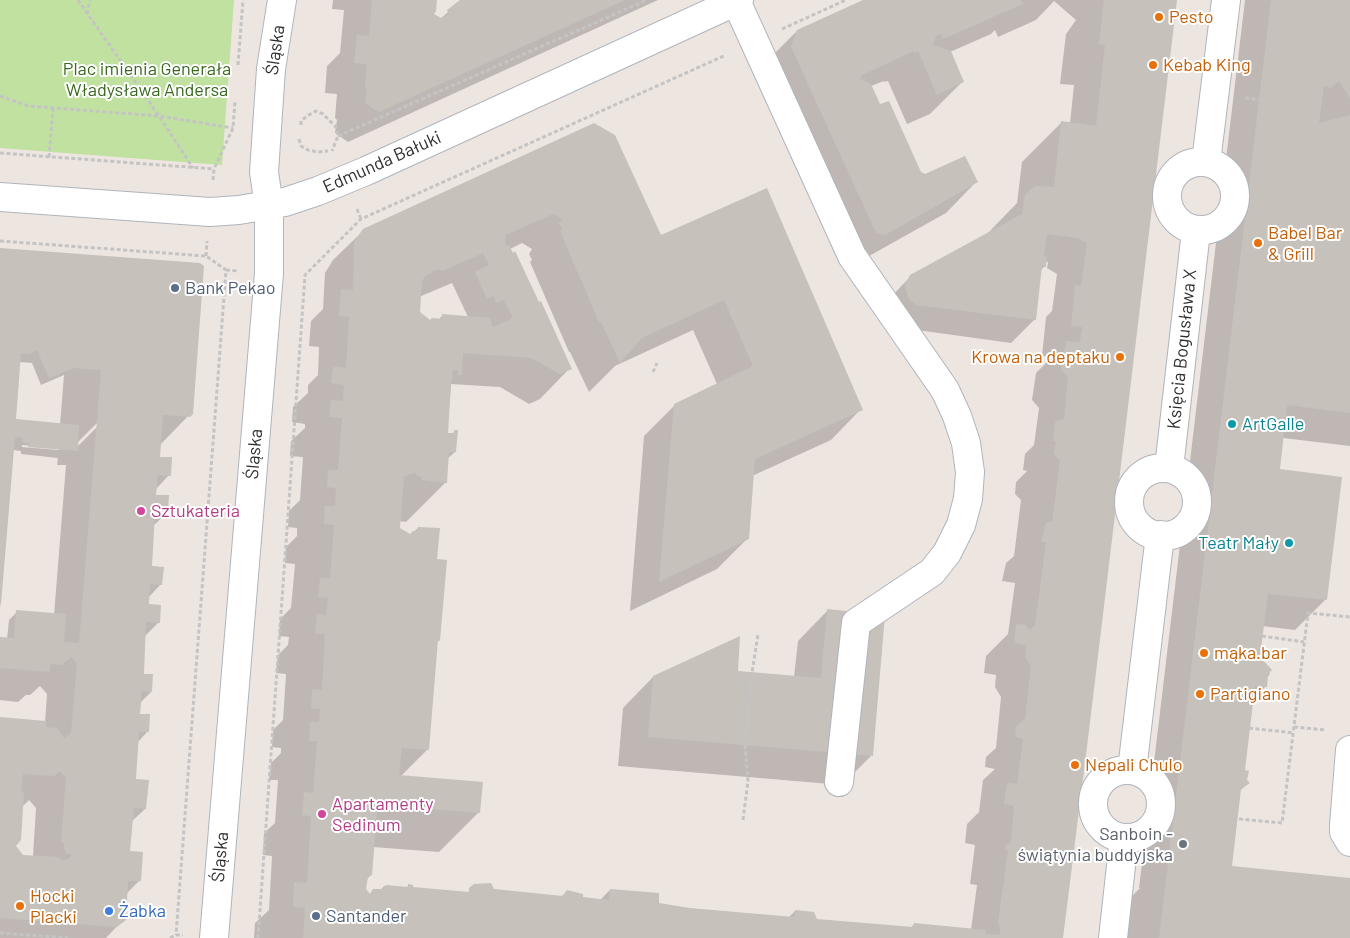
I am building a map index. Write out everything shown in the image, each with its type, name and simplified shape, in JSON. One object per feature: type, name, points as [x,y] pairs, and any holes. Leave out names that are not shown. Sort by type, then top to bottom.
[{"type":"street","name":"Śląska","points":[[214,938],[269,273],[269,206],[264,172],[272,69],[282,0]]},
{"type":"street","points":[[1206,162],[1226,0]]},
{"type":"street","name":"Edmunda Bałuki","points":[[0,197],[210,212],[269,206],[309,195],[366,171],[737,1]]},
{"type":"street","points":[[737,1],[852,256],[946,390],[966,443],[970,472],[968,499],[961,525],[947,553],[932,572],[856,624],[839,782]]},
{"type":"street","points":[[1195,162],[1206,162],[1218,166],[1227,173],[1233,183],[1236,195],[1229,217],[1220,225],[1210,230],[1196,231],[1178,222],[1171,214],[1166,192],[1176,172],[1195,162]]},
{"type":"street","name":"Księcia Bogusława X","points":[[1169,468],[1196,231]]},
{"type":"street","points":[[1161,467],[1182,473],[1190,480],[1195,489],[1197,500],[1192,520],[1185,528],[1176,533],[1165,536],[1160,535],[1145,530],[1137,523],[1131,514],[1129,504],[1130,493],[1134,483],[1141,475],[1161,467]]},
{"type":"street","points":[[1132,770],[1160,535]]},
{"type":"street","points":[[1350,750],[1344,832],[1350,842]]},
{"type":"street","points":[[1132,770],[1146,775],[1154,782],[1160,792],[1162,804],[1160,815],[1155,824],[1146,833],[1136,838],[1124,839],[1113,836],[1103,830],[1092,810],[1092,798],[1096,788],[1113,772],[1132,770]]},
{"type":"street","points":[[1113,938],[1124,839]]},
{"type":"path","points":[[78,0],[193,168]]},
{"type":"path","points":[[87,15],[90,0]]},
{"type":"path","points":[[338,136],[336,128],[323,114],[316,111],[302,121],[299,139],[301,146],[308,150],[318,152],[331,150],[338,136],[647,0]]},
{"type":"path","points":[[258,938],[305,275],[361,219],[846,0]]},
{"type":"path","points":[[0,96],[29,106],[159,116],[233,128],[214,169],[0,153]]},
{"type":"path","points":[[49,157],[53,109]]},
{"type":"path","points":[[357,209],[361,219]]},
{"type":"path","points":[[0,240],[206,256],[226,270],[176,935]]},
{"type":"path","points":[[653,372],[657,363]]},
{"type":"path","points":[[1238,819],[1282,823],[1308,613],[1350,617]]},
{"type":"path","points":[[743,820],[748,781],[745,745],[758,634]]},
{"type":"path","points":[[1262,636],[1304,642]]},
{"type":"path","points":[[1294,727],[1332,731]]},
{"type":"path","points":[[1250,728],[1294,733]]},
{"type":"path","points":[[0,933],[68,938]]},
{"type":"path","points":[[170,938],[176,935],[186,935]]},
{"type":"green space","name":"Plac imienia Generała Władysława Andersa","points":[[0,0],[234,0],[222,165],[0,148]]},
{"type":"building","points":[[372,0],[437,0],[434,14],[441,18],[449,14],[447,10],[460,0],[625,0],[379,112],[365,103],[367,64],[354,63],[357,35],[369,36]]},
{"type":"building","points":[[863,0],[1021,0],[1023,4],[943,39],[941,34],[936,36],[933,45],[951,51],[964,82],[937,95],[918,51],[915,53],[914,51],[862,75],[860,79],[871,84],[880,104],[889,101],[921,172],[925,174],[965,156],[978,182],[885,235],[876,233],[791,47],[797,30]]},
{"type":"building","points":[[1104,0],[1177,0],[1063,938],[303,938],[305,908],[293,907],[294,882],[307,883],[311,816],[302,815],[304,792],[313,793],[317,741],[309,741],[310,722],[319,722],[320,709],[311,708],[312,689],[322,690],[325,634],[315,634],[317,614],[326,615],[328,598],[318,597],[320,578],[330,578],[334,525],[324,524],[325,506],[335,506],[336,488],[327,487],[328,470],[338,470],[342,418],[329,417],[331,400],[343,401],[344,385],[331,383],[333,366],[346,368],[349,317],[339,316],[341,289],[353,290],[354,242],[363,229],[594,123],[615,135],[661,235],[767,188],[863,410],[755,459],[749,539],[659,582],[674,404],[753,366],[724,300],[642,338],[620,363],[601,322],[599,322],[560,231],[562,230],[559,223],[562,219],[553,214],[506,235],[505,245],[509,245],[513,253],[515,251],[539,302],[541,301],[572,369],[560,374],[531,358],[463,353],[462,375],[458,375],[458,371],[453,370],[451,383],[448,433],[454,433],[454,430],[458,430],[456,452],[449,452],[447,483],[422,480],[415,472],[404,477],[400,528],[410,534],[413,531],[417,531],[418,527],[440,528],[437,559],[447,560],[429,750],[402,748],[399,775],[483,782],[480,813],[387,806],[385,799],[378,801],[372,875],[368,877],[366,889],[370,894],[373,889],[383,889],[386,885],[408,887],[408,884],[413,885],[413,887],[469,892],[469,888],[474,884],[491,883],[494,889],[563,896],[567,890],[583,894],[583,897],[609,900],[610,889],[659,893],[659,903],[689,908],[794,917],[795,910],[814,912],[817,919],[913,927],[914,923],[986,930],[985,934],[1000,934],[998,923],[1008,850],[1005,849],[1006,844],[1009,844],[1011,840],[1014,806],[1004,804],[1007,783],[1017,784],[1023,739],[1015,737],[1016,726],[1025,719],[1031,666],[1025,657],[1026,645],[1014,643],[1016,624],[1026,625],[1030,630],[1035,625],[1046,542],[1041,542],[1046,522],[1052,522],[1060,460],[1054,454],[1056,441],[1053,441],[1055,422],[1064,419],[1068,378],[1061,369],[1066,341],[1080,342],[1082,327],[1071,326],[1075,285],[1081,286],[1087,243],[1077,238],[1047,234],[1044,256],[1047,256],[1046,267],[1042,266],[1036,320],[916,305],[908,298],[905,285],[910,275],[1022,214],[1025,195],[1032,188],[1036,186],[1054,187],[1061,121],[1096,126],[1105,45],[1099,44]],"holes":[[[483,253],[489,265],[475,272],[487,299],[493,296],[496,303],[504,300],[513,318],[493,327],[490,318],[442,314],[442,319],[432,318],[430,320],[420,312],[422,281],[425,276],[438,269],[442,271]]]},
{"type":"building","points":[[1271,0],[1350,0],[1350,98],[1339,81],[1331,88],[1324,86],[1319,123],[1350,115],[1350,413],[1287,405],[1280,469],[1342,477],[1327,600],[1268,594],[1260,657],[1272,670],[1268,676],[1267,687],[1255,686],[1245,770],[1249,771],[1247,780],[1250,783],[1241,789],[1232,866],[1350,878],[1350,938],[1159,938]]},
{"type":"building","points":[[0,248],[200,263],[204,266],[193,414],[190,417],[163,415],[160,457],[172,457],[171,476],[158,475],[156,495],[169,495],[168,514],[155,513],[152,566],[164,567],[162,585],[150,584],[149,604],[161,605],[160,623],[146,622],[144,674],[153,674],[152,692],[142,691],[140,714],[150,714],[149,732],[139,732],[136,779],[149,780],[146,809],[134,808],[130,851],[143,852],[141,881],[128,881],[126,920],[117,927],[0,918],[0,717],[46,721],[46,727],[57,728],[64,738],[71,733],[77,663],[71,657],[61,665],[50,664],[50,672],[0,668],[0,637],[14,638],[16,610],[66,614],[64,642],[79,643],[101,370],[74,368],[49,378],[37,350],[29,354],[21,353],[16,419],[79,425],[78,451],[28,447],[29,443],[22,442],[23,438],[15,437],[0,604]],"holes":[[[60,771],[66,778],[61,843],[64,843],[64,849],[67,854],[71,854],[71,857],[61,860],[58,857],[23,855],[16,846],[21,840],[24,792],[21,792],[23,774],[54,776]]]},
{"type":"building","points":[[827,609],[885,615],[873,756],[648,737],[653,676],[740,636],[738,671],[821,678]]},
{"type":"place","name":"Pesto","points":[[1159,17]]},
{"type":"place","name":"Kebab King","points":[[1153,65]]},
{"type":"place","name":"Babel Bar & Grill","points":[[1258,243]]},
{"type":"place","name":"Bank Pekao","points":[[175,288]]},
{"type":"place","name":"Krowa na deptaku","points":[[1120,357]]},
{"type":"place","name":"ArtGalle","points":[[1232,424]]},
{"type":"place","name":"Sztukateria","points":[[141,511]]},
{"type":"place","name":"Teatr Mały","points":[[1289,543]]},
{"type":"place","name":"mąka.bar","points":[[1204,653]]},
{"type":"place","name":"Partigiano","points":[[1200,694]]},
{"type":"place","name":"Nepali Chulo","points":[[1075,765]]},
{"type":"place","name":"Apartamenty Sedinum","points":[[322,814]]},
{"type":"place","name":"Sanboin - świątynia buddyjska","points":[[1183,844]]},
{"type":"place","name":"Hocki Placki","points":[[20,906]]},
{"type":"place","name":"Żabka","points":[[109,911]]},
{"type":"place","name":"Santander","points":[[316,916]]}]
